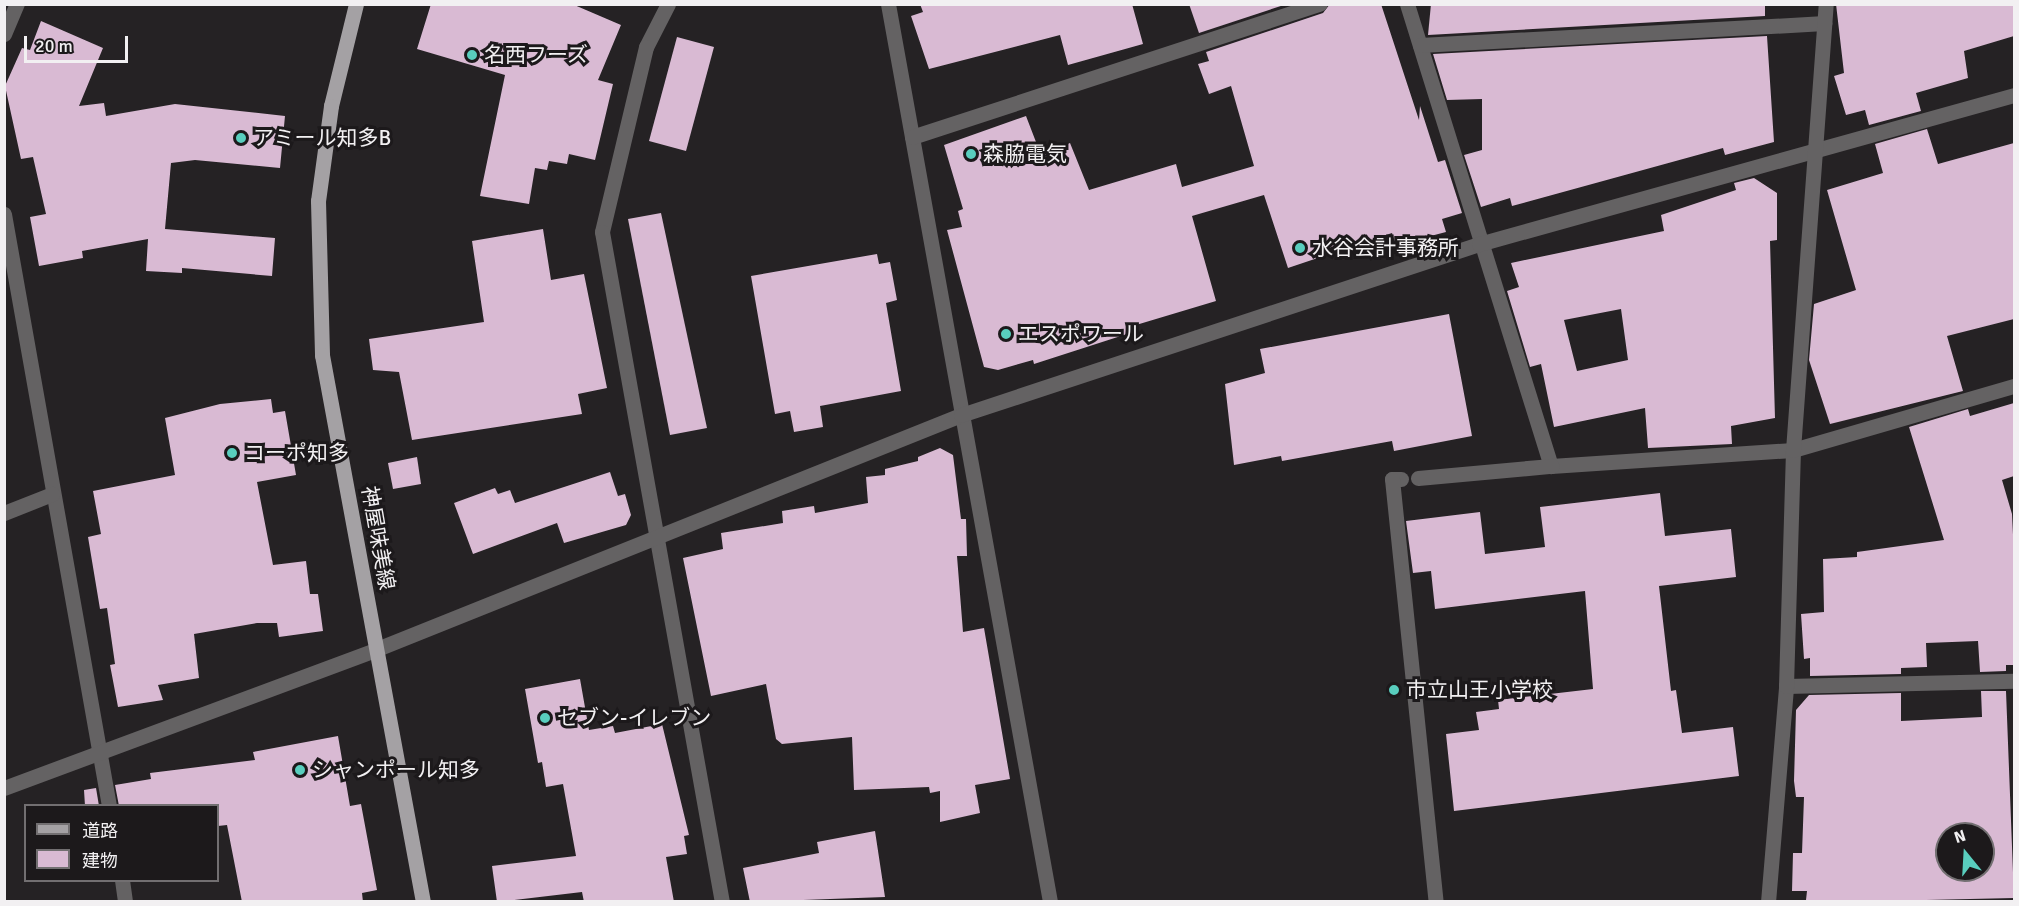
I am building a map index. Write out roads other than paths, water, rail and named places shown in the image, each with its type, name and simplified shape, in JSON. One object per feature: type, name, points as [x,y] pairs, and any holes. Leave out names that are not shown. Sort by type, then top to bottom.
[{"type":"main road","name":"神屋味美線","points":[[356,4],[331,106],[318,201],[317,280],[322,355],[423,902]]},
{"type":"street","points":[[4,33],[17,4]]},
{"type":"street","points":[[668,4],[646,47],[602,232],[722,902]]},
{"type":"street","points":[[888,4],[1050,902]]},
{"type":"street","points":[[912,136],[1320,4]]},
{"type":"street","points":[[1407,4],[1479,244],[1551,466]]},
{"type":"street","points":[[1768,902],[1786,686],[1793,450],[1826,4]]},
{"type":"street","points":[[1420,45],[1824,23]]},
{"type":"street","points":[[4,788],[377,650],[961,415],[1479,244],[1815,153],[2014,95]]},
{"type":"street","points":[[4,214],[109,804]]},
{"type":"street","points":[[1418,477],[1793,450],[2014,386]]},
{"type":"street","points":[[1401,479],[1392,479],[1436,902]]},
{"type":"street","points":[[4,513],[52,494]]},
{"type":"street","points":[[1786,686],[2014,681]]},
{"type":"street","points":[[122,882],[125,902]]},
{"type":"place","name":"名西フーズ","points":[[472,55]]},
{"type":"place","name":"アミール知多B","points":[[241,138]]},
{"type":"place","name":"森脇電気","points":[[971,154]]},
{"type":"place","name":"水谷会計事務所","points":[[1300,248]]},
{"type":"place","name":"エスポワール","points":[[1006,334]]},
{"type":"place","name":"コーポ知多","points":[[232,453]]},
{"type":"place","name":"市立山王小学校","points":[[1394,690]]},
{"type":"place","name":"セブン-イレブン","points":[[545,718]]},
{"type":"place","name":"シャンポール知多","points":[[300,770]]}]
